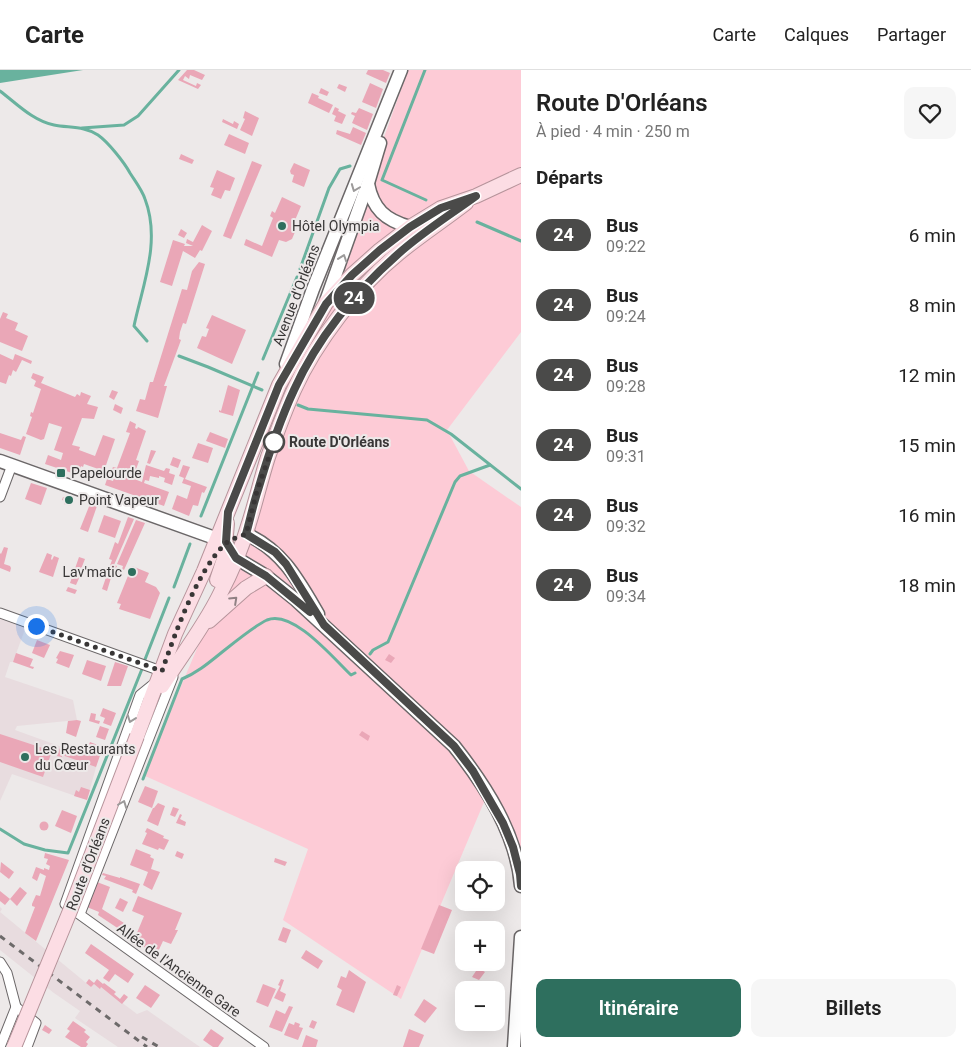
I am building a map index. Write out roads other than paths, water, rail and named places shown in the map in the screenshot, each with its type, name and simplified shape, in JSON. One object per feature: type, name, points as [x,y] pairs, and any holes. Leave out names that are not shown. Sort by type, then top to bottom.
[{"type":"main road","name":"Avenue d'Orléans","points":[[326,304],[368,183],[400,74]]},
{"type":"main road","name":"Avenue d'Orléans","points":[[279,385],[313,289],[400,74]]},
{"type":"main road","points":[[183,653],[221,572],[224,559],[221,540],[228,512],[279,385],[326,304],[352,275],[410,227],[441,208],[476,196],[521,176]]},
{"type":"main road","points":[[368,183],[371,198],[376,207],[386,217],[410,227]]},
{"type":"main road","name":"Route d'Orléans","points":[[294,390],[324,338],[348,305],[374,277],[398,254],[476,196]]},
{"type":"main road","name":"Route d'Orléans","points":[[146,712],[202,626],[219,596],[236,558],[246,534],[268,458],[294,390],[311,330]]},
{"type":"main road","points":[[6,463],[221,540],[236,558],[266,576],[324,625],[454,746],[473,771],[503,823],[513,847],[521,886]]},
{"type":"main road","points":[[221,540],[246,534],[275,552],[286,564],[324,625]]},
{"type":"main road","name":"Route d'Orléans","points":[[14,1047],[70,911],[175,634],[204,571],[221,540]]},
{"type":"main road","points":[[202,626],[246,588],[266,576]]},
{"type":"main road","points":[[514,1047],[521,936]]},
{"type":"street","points":[[0,497],[6,463]]},
{"type":"street","points":[[0,613],[160,676]]},
{"type":"street","points":[[80,914],[183,653]]},
{"type":"street","name":"Allée de l'Ancienne Gare","points":[[160,676],[140,695],[65,904],[264,1047]]},
{"type":"street","points":[[0,962],[7,973],[16,1007],[36,1023],[27,1047]]},
{"type":"street","points":[[0,1047],[16,1007]]},
{"type":"waterway","points":[[82,128],[124,125],[138,116],[179,70]]},
{"type":"waterway","points":[[425,70],[382,180],[426,200]]},
{"type":"waterway","points":[[0,91],[39,120],[54,125],[88,130],[98,135],[120,158],[140,189],[149,215],[151,247],[146,278],[134,326],[147,341]]},
{"type":"waterway","points":[[300,269],[329,188],[340,169],[350,166]]},
{"type":"waterway","points":[[477,222],[521,241]]},
{"type":"waterway","points":[[263,359],[297,277]]},
{"type":"waterway","points":[[179,356],[262,390]]},
{"type":"waterway","points":[[201,516],[258,373]]},
{"type":"waterway","points":[[298,405],[308,409],[427,420],[451,434],[521,489]]},
{"type":"waterway","points":[[370,654],[373,650],[388,642],[455,482],[460,476],[490,465]]},
{"type":"waterway","points":[[174,587],[190,544]]},
{"type":"waterway","points":[[144,662],[169,598]]},
{"type":"waterway","points":[[143,779],[182,679],[200,669],[246,633],[267,620],[277,619],[301,628],[351,675],[355,673]]},
{"type":"waterway","points":[[0,829],[24,844],[45,850],[68,853],[142,669]]},
{"type":"railway","points":[[0,936],[147,1047]]},
{"type":"railway","points":[[142,1037],[159,1047]]},
{"type":"place","name":"Hôtel Olympia","points":[[282,226]]},
{"type":"place","name":"Route D'Orléans","points":[[274,442]]},
{"type":"place","name":"Papelourde","points":[[61,473]]},
{"type":"place","name":"Point Vapeur","points":[[69,500]]},
{"type":"place","name":"Lav'matic","points":[[132,572]]},
{"type":"place","name":"Les Restaurants du Cœur","points":[[25,757]]}]
